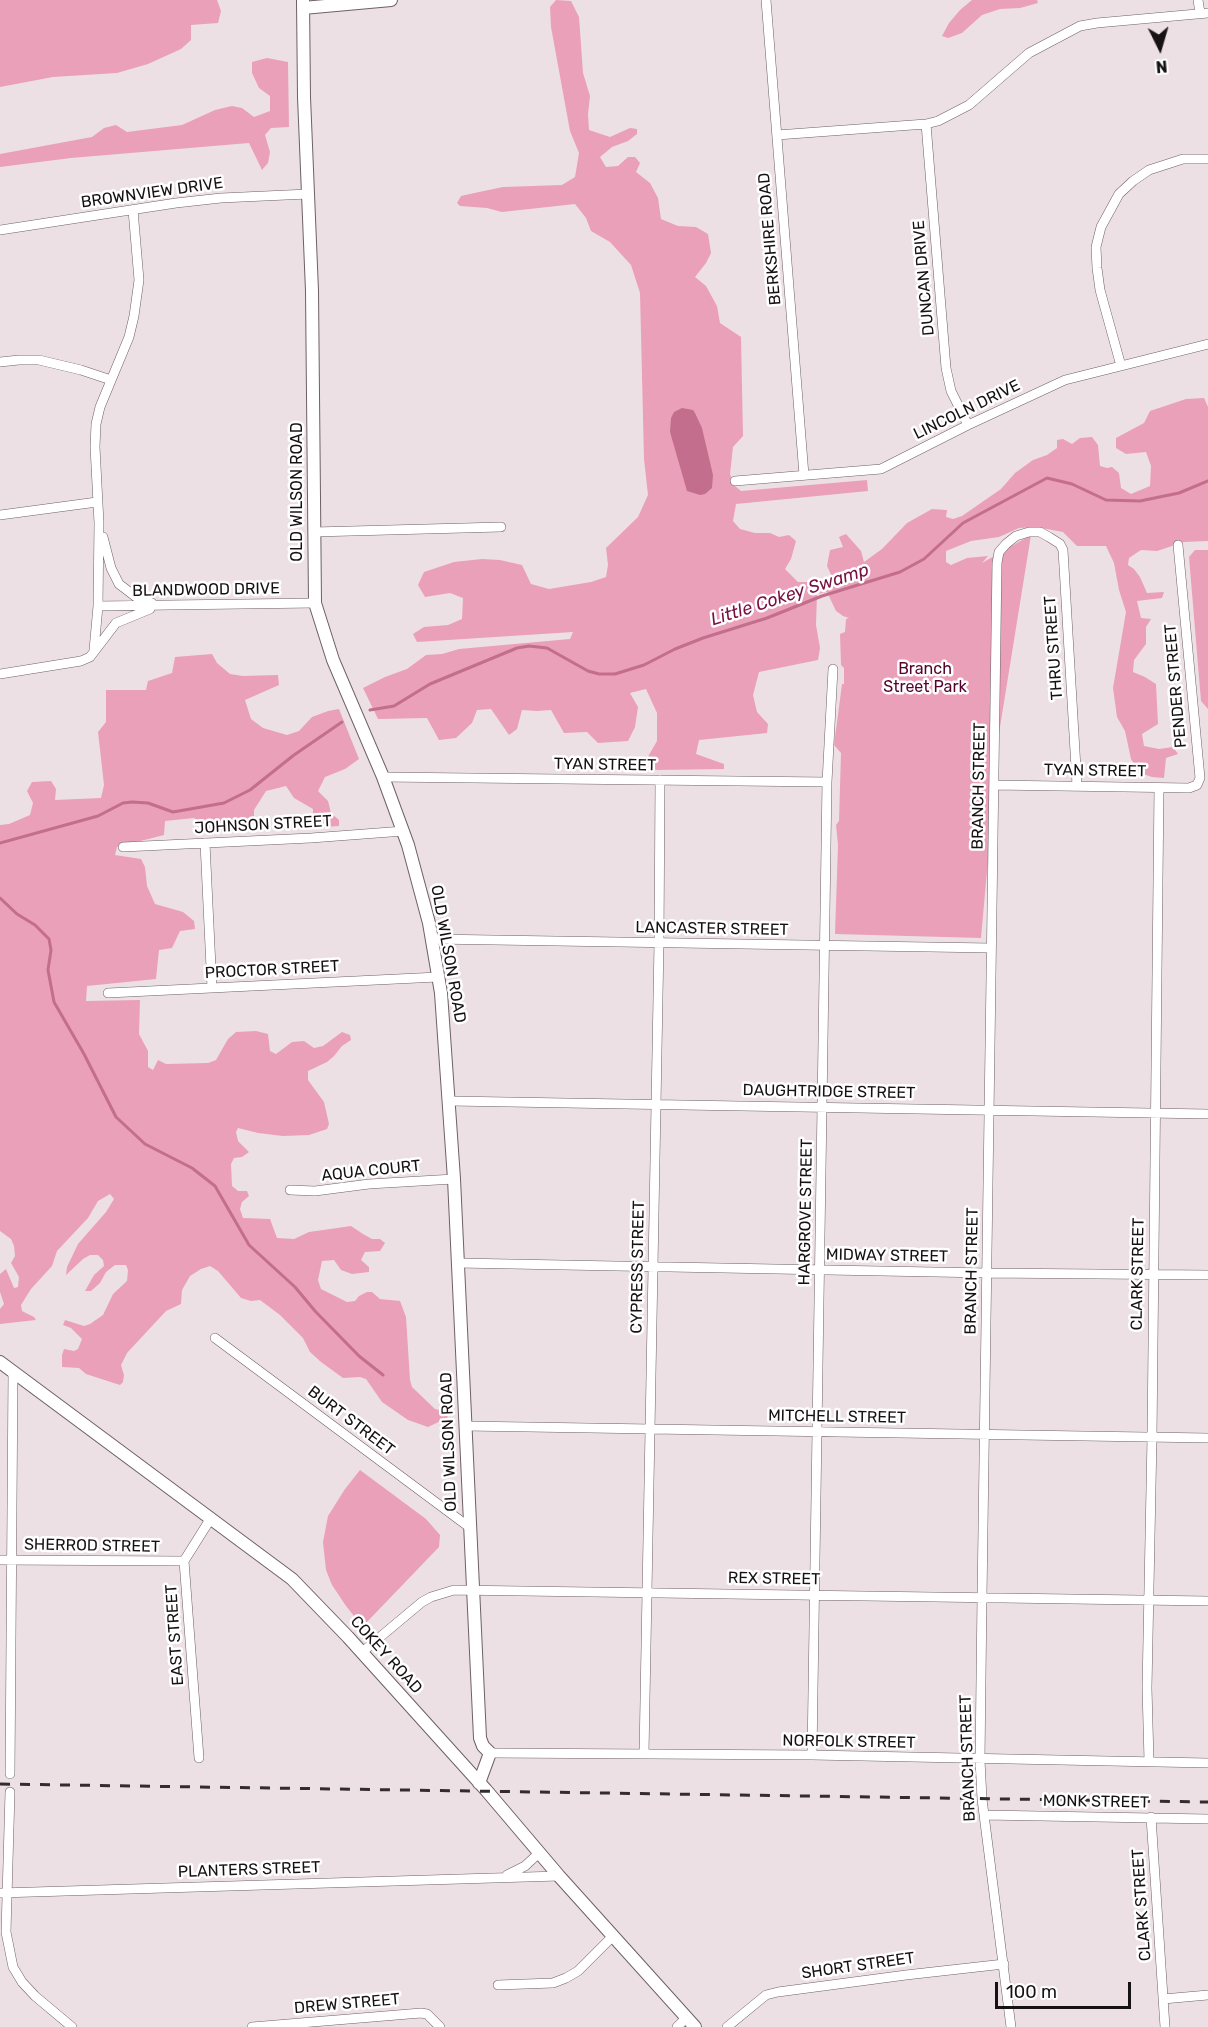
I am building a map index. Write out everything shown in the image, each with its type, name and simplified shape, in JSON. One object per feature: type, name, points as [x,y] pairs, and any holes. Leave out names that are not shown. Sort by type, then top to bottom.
[{"type":"street","points":[[303,4],[391,0]]},
{"type":"street","name":"BERKSHIRE ROAD","points":[[766,0],[804,475]]},
{"type":"street","points":[[777,135],[926,124],[938,121],[984,95],[1029,53],[1080,26],[1204,13],[1198,0]]},
{"type":"street","name":"OLD WILSON ROAD","points":[[303,4],[312,291],[315,603],[333,660],[404,831],[425,905],[438,977],[450,1101],[480,1738],[483,1746],[490,1753]]},
{"type":"street","name":"DUNCAN DRIVE","points":[[926,124],[946,368],[951,391],[968,425]]},
{"type":"street","points":[[1121,366],[1100,290],[1096,247],[1101,227],[1119,194],[1149,170],[1183,159],[1208,159]]},
{"type":"street","name":"BROWNVIEW DRIVE","points":[[0,230],[220,198],[308,194]]},
{"type":"street","points":[[94,650],[98,606],[99,523],[96,424],[99,407],[129,337],[137,297],[138,262],[133,210]]},
{"type":"street","name":"LINCOLN DRIVE","points":[[735,480],[881,469],[1065,380],[1208,344]]},
{"type":"street","points":[[0,362],[39,360],[111,380]]},
{"type":"street","points":[[0,515],[97,501]]},
{"type":"street","points":[[99,523],[111,568],[119,584],[136,597],[159,606]]},
{"type":"street","points":[[314,532],[501,527]]},
{"type":"street","name":"BRANCH STREET","points":[[1011,2027],[984,1815],[980,1760],[997,563],[999,552],[1006,544],[1016,536],[1029,532]]},
{"type":"street","name":"THRU STREET","points":[[1029,532],[1040,532],[1060,544],[1063,550],[1077,785]]},
{"type":"street","name":"PENDER STREET","points":[[1159,788],[1189,788],[1197,785],[1200,778],[1178,545]]},
{"type":"street","name":"BLANDWOOD DRIVE","points":[[98,606],[315,603]]},
{"type":"street","points":[[0,674],[81,661],[90,657],[116,623],[135,613],[159,606]]},
{"type":"street","name":"HARGROVE STREET","points":[[812,1755],[827,782],[833,669]]},
{"type":"street","name":"TYAN STREET","points":[[383,777],[827,782]]},
{"type":"street","name":"CYPRESS STREET","points":[[644,1754],[660,780]]},
{"type":"street","name":"TYAN STREET","points":[[994,785],[1159,788]]},
{"type":"street","name":"CLARK STREET","points":[[1149,1761],[1147,1688],[1159,788]]},
{"type":"street","name":"JOHNSON STREET","points":[[123,847],[404,831]]},
{"type":"street","points":[[205,843],[213,988]]},
{"type":"street","name":"LANCASTER STREET","points":[[432,939],[991,948]]},
{"type":"street","name":"PROCTOR STREET","points":[[108,993],[438,977]]},
{"type":"street","name":"DAUGHTRIDGE STREET","points":[[450,1101],[1208,1114]]},
{"type":"street","name":"AQUA COURT","points":[[290,1190],[315,1191],[369,1184],[454,1179]]},
{"type":"street","name":"MIDWAY STREET","points":[[458,1263],[653,1268],[1208,1275]]},
{"type":"street","name":"BURT STREET","points":[[215,1338],[469,1527]]},
{"type":"street","name":"COKEY ROAD","points":[[0,1362],[292,1579],[478,1783],[613,1936],[686,2024]]},
{"type":"street","points":[[10,1774],[13,1372]]},
{"type":"street","name":"MITCHELL STREET","points":[[466,1426],[1208,1438]]},
{"type":"street","name":"EAST STREET","points":[[200,1758],[184,1561],[211,1518]]},
{"type":"street","name":"SHERROD STREET","points":[[0,1560],[184,1561]]},
{"type":"street","name":"REX STREET","points":[[361,1653],[431,1596],[454,1590],[1208,1601]]},
{"type":"street","points":[[478,1783],[490,1753]]},
{"type":"street","name":"NORFOLK STREET","points":[[490,1753],[812,1755],[1208,1763]]},
{"type":"street","points":[[10,1792],[3,1893],[6,1932],[13,1966],[22,1982],[35,1996],[72,2027]]},
{"type":"street","name":"MONK STREET","points":[[984,1815],[1208,1819]]},
{"type":"street","name":"CLARK STREET","points":[[1151,1817],[1165,2027]]},
{"type":"street","name":"PLANTERS STREET","points":[[500,1878],[518,1870],[539,1853]]},
{"type":"street","name":"PLANTERS STREET","points":[[3,1893],[559,1876]]},
{"type":"street","points":[[498,1984],[553,1983],[566,1978],[578,1971],[613,1936]]},
{"type":"street","name":"SHORT STREET","points":[[727,2027],[766,1995],[778,1992],[906,1974],[1004,1965]]},
{"type":"street","points":[[1163,1998],[1208,1995]]},
{"type":"street","name":"DREW STREET","points":[[252,2027],[379,2022],[428,2014],[440,2027]]},
{"type":"green space","points":[[0,0],[217,0],[221,11],[218,23],[191,25],[191,40],[181,49],[148,64],[117,73],[53,77],[0,87]]},
{"type":"green space","name":"Branch Street Park","points":[[556,0],[571,1],[579,17],[583,73],[590,96],[589,130],[610,137],[630,128],[637,129],[637,134],[628,141],[612,147],[600,157],[606,167],[618,166],[628,157],[635,157],[640,163],[636,172],[650,183],[658,198],[661,219],[678,226],[696,227],[708,234],[711,253],[695,277],[706,286],[717,306],[720,323],[741,337],[743,436],[733,447],[730,474],[734,485],[741,491],[867,480],[868,491],[736,504],[733,521],[740,529],[755,533],[770,533],[779,537],[789,535],[796,541],[791,559],[785,569],[798,582],[833,579],[827,566],[830,550],[843,547],[839,537],[846,534],[861,551],[864,562],[882,549],[907,523],[932,509],[947,510],[946,517],[953,519],[962,516],[1001,489],[1015,473],[1033,460],[1057,448],[1057,440],[1063,439],[1072,444],[1080,438],[1092,437],[1098,445],[1100,466],[1112,467],[1119,473],[1121,488],[1131,494],[1150,486],[1151,466],[1146,452],[1126,454],[1116,448],[1116,438],[1144,423],[1150,411],[1186,399],[1204,398],[1208,407],[1208,541],[1184,542],[1157,551],[1141,550],[1129,558],[1128,565],[1140,577],[1147,593],[1164,592],[1162,598],[1137,601],[1141,618],[1151,619],[1146,627],[1146,644],[1134,660],[1133,672],[1156,684],[1158,724],[1142,734],[1144,746],[1159,749],[1173,747],[1178,754],[1166,758],[1164,778],[1140,773],[1131,759],[1125,731],[1117,717],[1113,688],[1126,612],[1114,563],[1106,546],[1077,546],[1063,532],[1036,527],[1019,528],[999,537],[971,541],[946,551],[946,562],[951,565],[967,558],[988,556],[982,563],[1031,535],[989,795],[991,826],[981,938],[835,934],[838,845],[836,825],[839,821],[841,753],[834,745],[842,684],[844,684],[840,634],[845,632],[846,619],[849,618],[836,611],[827,592],[817,594],[816,625],[820,648],[818,660],[759,672],[753,695],[757,712],[768,724],[767,733],[699,740],[696,754],[724,764],[724,769],[656,770],[646,760],[657,741],[657,713],[646,689],[630,693],[638,707],[635,727],[628,741],[598,743],[587,732],[564,733],[551,710],[522,710],[517,729],[509,735],[491,709],[477,710],[472,723],[456,738],[439,740],[427,718],[378,719],[363,688],[407,669],[426,655],[442,654],[459,649],[570,639],[573,632],[417,642],[413,634],[424,627],[448,625],[462,619],[463,598],[450,593],[425,597],[418,585],[424,572],[454,562],[482,559],[522,565],[531,584],[549,589],[591,582],[606,577],[608,565],[606,548],[638,517],[648,495],[644,459],[640,293],[631,265],[610,242],[591,231],[586,218],[575,204],[502,212],[487,208],[460,206],[457,203],[461,196],[479,192],[503,187],[562,185],[575,177],[579,153],[570,131],[551,27],[550,7]]},
{"type":"green space","points":[[972,0],[1037,0],[1038,3],[1020,8],[1000,9],[982,15],[962,33],[948,38],[942,36],[949,23]]},
{"type":"green space","points":[[267,58],[288,62],[289,127],[271,128],[265,135],[270,152],[268,163],[262,170],[249,143],[71,158],[0,167],[0,154],[92,137],[104,128],[116,125],[127,132],[182,125],[215,110],[232,106],[242,108],[254,117],[270,111],[270,96],[259,88],[252,73],[252,62]]},
{"type":"green space","points":[[1195,550],[1208,550],[1208,709],[1201,701],[1189,557]]},
{"type":"green space","points":[[212,654],[217,663],[230,674],[278,675],[279,685],[245,700],[251,719],[263,728],[287,735],[299,731],[312,717],[339,709],[359,759],[345,769],[325,777],[318,791],[328,801],[331,813],[339,820],[339,826],[325,827],[313,819],[313,809],[294,798],[286,786],[266,791],[254,810],[254,823],[224,832],[211,830],[194,818],[165,821],[164,835],[117,847],[115,855],[141,859],[145,867],[147,886],[155,904],[183,912],[194,921],[195,929],[180,931],[172,948],[159,950],[156,979],[87,986],[86,1001],[140,1000],[139,1034],[148,1051],[148,1067],[153,1070],[158,1060],[166,1064],[208,1063],[216,1060],[228,1039],[236,1032],[256,1031],[268,1034],[270,1051],[276,1054],[292,1042],[304,1041],[314,1048],[323,1046],[342,1032],[350,1035],[351,1040],[327,1062],[308,1071],[308,1080],[324,1102],[329,1124],[327,1129],[309,1135],[283,1136],[238,1128],[236,1132],[238,1141],[249,1152],[242,1157],[234,1158],[231,1164],[232,1186],[238,1191],[247,1191],[249,1196],[242,1202],[240,1209],[243,1218],[270,1219],[277,1238],[294,1239],[309,1232],[351,1226],[372,1239],[380,1239],[385,1243],[380,1251],[365,1252],[361,1260],[369,1267],[369,1272],[352,1274],[341,1270],[334,1260],[322,1261],[318,1280],[321,1289],[347,1302],[355,1301],[367,1292],[372,1292],[380,1299],[400,1301],[406,1317],[412,1387],[435,1409],[449,1412],[447,1418],[428,1427],[408,1420],[382,1402],[366,1379],[343,1378],[321,1362],[310,1352],[303,1338],[280,1315],[260,1300],[251,1301],[241,1298],[218,1271],[210,1266],[190,1276],[182,1290],[181,1304],[166,1311],[127,1353],[121,1365],[124,1375],[120,1385],[86,1374],[79,1368],[62,1367],[64,1349],[74,1351],[78,1349],[82,1339],[71,1328],[63,1325],[65,1320],[84,1326],[90,1324],[103,1315],[113,1294],[127,1281],[126,1265],[115,1265],[106,1272],[100,1283],[91,1291],[85,1291],[94,1275],[104,1266],[103,1260],[98,1255],[90,1255],[83,1259],[66,1275],[67,1267],[78,1244],[106,1212],[114,1199],[110,1194],[98,1201],[88,1218],[57,1251],[52,1266],[31,1289],[21,1305],[22,1311],[36,1320],[0,1324],[0,1309],[4,1304],[0,1292],[0,1274],[6,1269],[14,1288],[18,1287],[19,1277],[11,1263],[15,1256],[14,1246],[11,1239],[0,1231],[0,825],[9,824],[30,815],[33,803],[27,791],[32,782],[51,781],[56,789],[55,800],[101,798],[104,785],[98,732],[106,722],[106,690],[146,690],[148,681],[172,673],[175,657]]},
{"type":"green space","points":[[360,1470],[426,1519],[440,1535],[439,1547],[365,1624],[354,1616],[332,1585],[326,1570],[323,1542],[328,1516]]},
{"type":"shaded area","points":[[682,408],[693,410],[702,428],[713,475],[712,488],[705,494],[700,495],[687,491],[670,432],[674,412]]},
{"type":"waterway","name":"Little Cokey Swamp","points":[[370,710],[394,706],[430,684],[517,648],[529,646],[547,648],[588,671],[599,674],[615,674],[644,665],[703,638],[767,618],[822,596],[900,572],[924,559],[963,523],[1047,478],[1072,484],[1106,500],[1140,501],[1179,493],[1208,481]]},
{"type":"waterway","name":"Little Cokey Swamp","points":[[0,843],[98,816],[123,803],[148,803],[173,812],[224,803],[250,790],[294,755],[342,722]]},
{"type":"waterway","points":[[0,898],[49,939],[51,950],[48,970],[54,1002],[116,1117],[145,1144],[192,1168],[215,1186],[249,1245],[295,1287],[359,1356],[383,1375]]},
{"type":"railway","points":[[0,1784],[1208,1802]]}]
